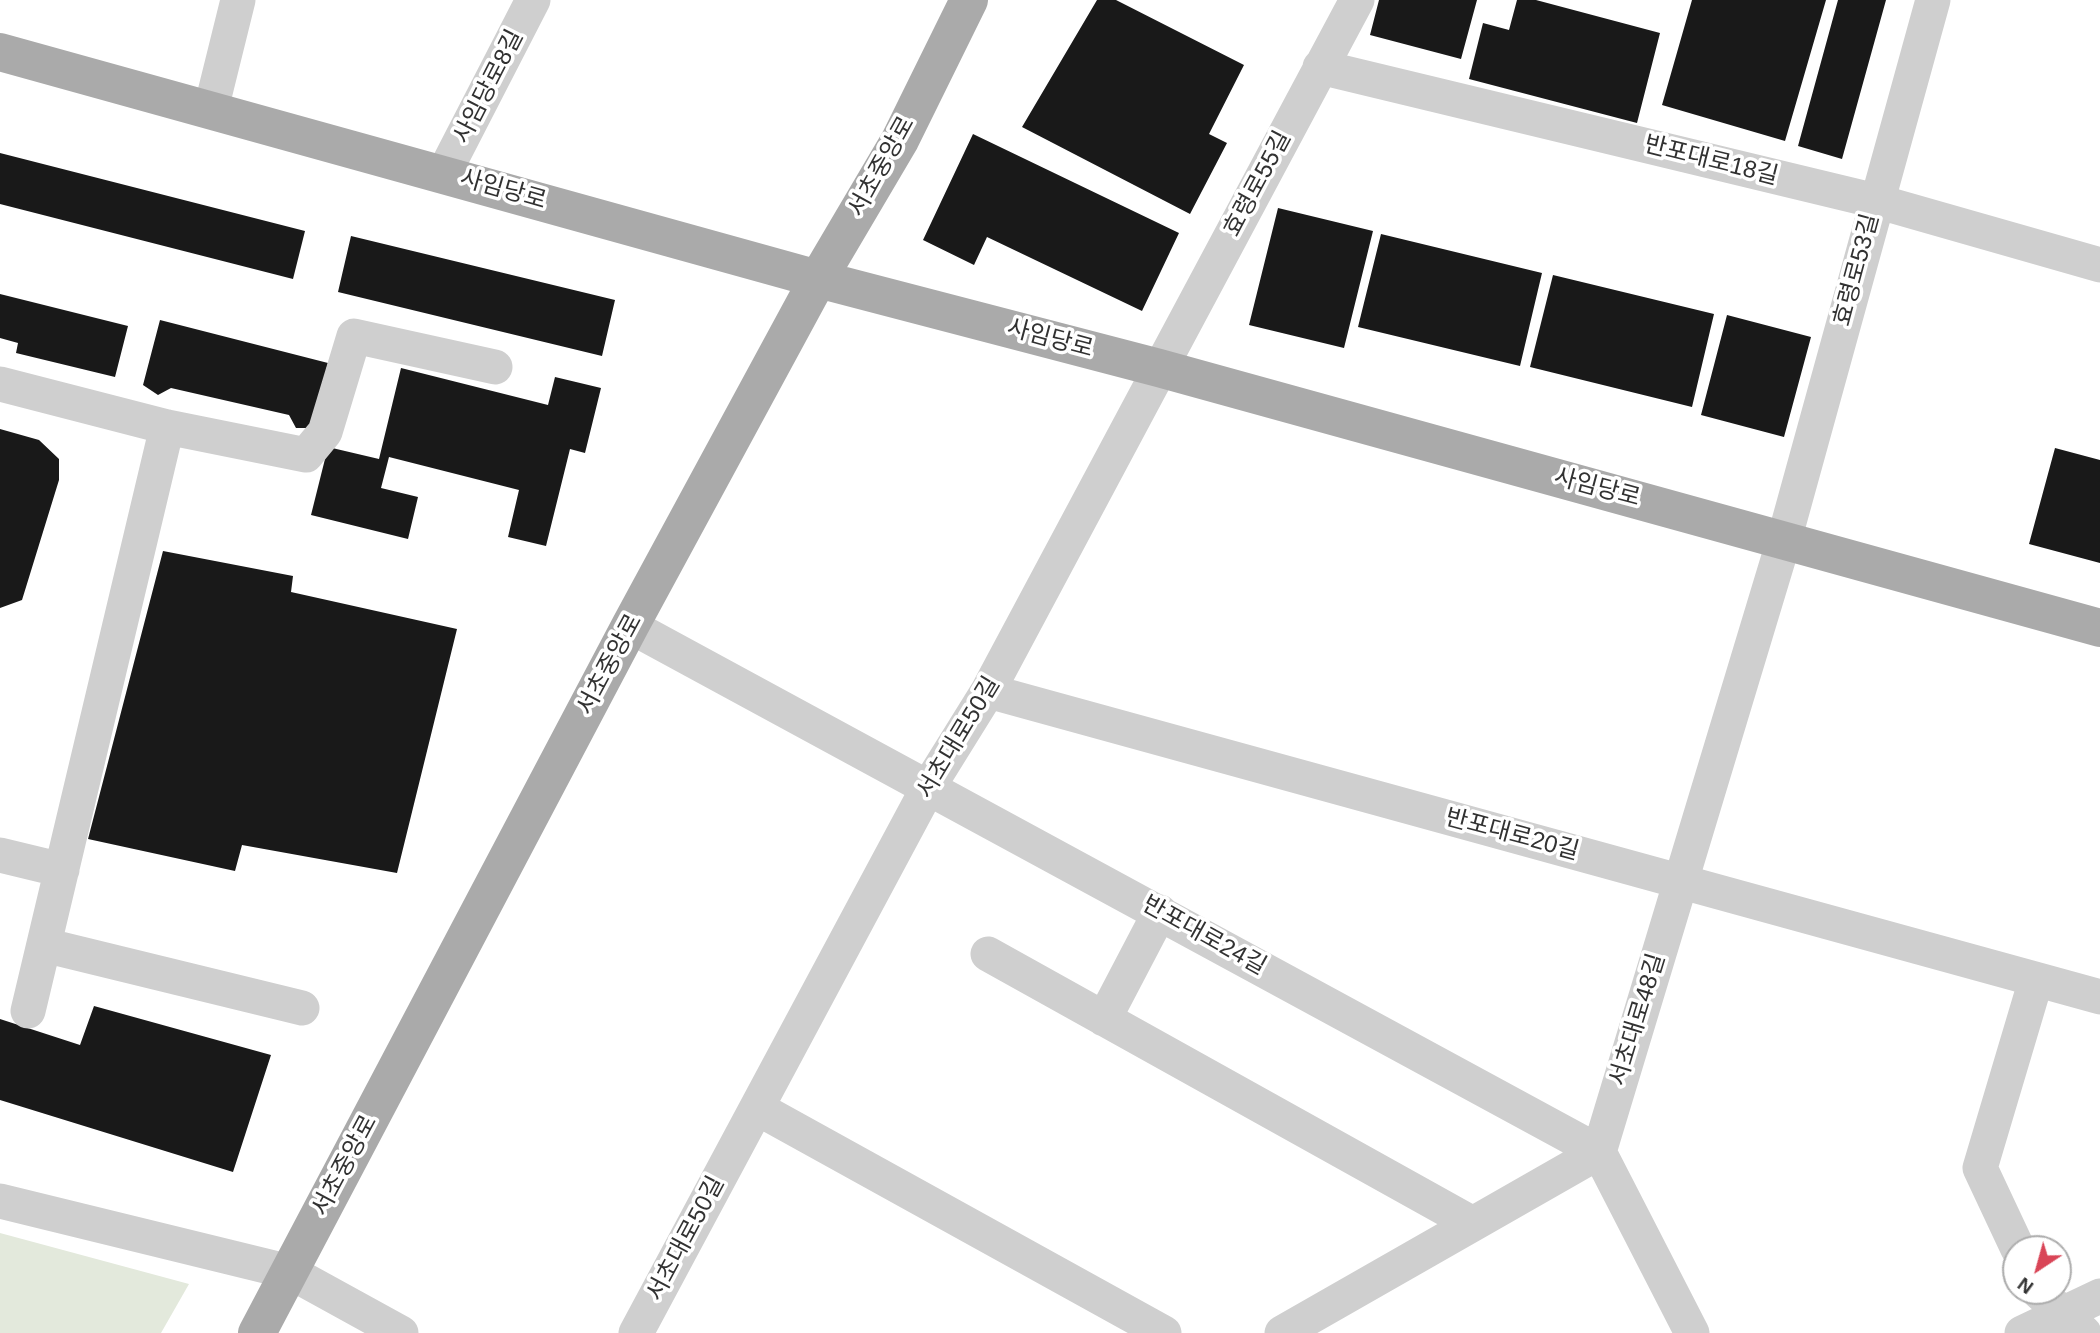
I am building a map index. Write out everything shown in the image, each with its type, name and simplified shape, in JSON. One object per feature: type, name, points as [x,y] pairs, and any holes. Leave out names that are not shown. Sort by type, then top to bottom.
[{"type":"main road","name":"서초중앙로","points":[[257,1333],[630,626],[818,279],[900,140],[969,0]]},
{"type":"main road","name":"사임당로","points":[[0,52],[444,173],[818,279],[1159,368],[2100,628]]},
{"type":"street","points":[[211,109],[239,0]]},
{"type":"street","name":"사임당로8길","points":[[444,173],[533,0]]},
{"type":"street","name":"효령로55길","points":[[1159,368],[1356,0]]},
{"type":"street","name":"효령로53길","points":[[1784,540],[1933,0]]},
{"type":"street","name":"반포대로18길","points":[[1320,67],[1876,201],[2100,265]]},
{"type":"street","points":[[0,384],[167,427],[306,456],[325,432],[354,336],[495,367]]},
{"type":"street","name":"서초대로50길","points":[[636,1333],[929,786],[988,691],[1159,368]]},
{"type":"street","points":[[28,1011],[167,427]]},
{"type":"street","name":"서초대로48길","points":[[1599,1152],[1784,540]]},
{"type":"street","name":"반포대로24길","points":[[630,626],[1599,1152]]},
{"type":"street","name":"반포대로20길","points":[[988,691],[2100,997]]},
{"type":"street","points":[[0,856],[62,870]]},
{"type":"street","points":[[1104,1019],[1160,912]]},
{"type":"street","points":[[44,946],[302,1008]]},
{"type":"street","points":[[988,954],[1473,1224]]},
{"type":"street","points":[[2011,1235],[1980,1168],[2036,980]]},
{"type":"street","points":[[757,1108],[1164,1333]]},
{"type":"street","points":[[1282,1333],[1599,1152],[1692,1333]]},
{"type":"street","points":[[0,1201],[290,1272],[401,1333]]},
{"type":"street","points":[[2022,1333],[2100,1296]]},
{"type":"shaded area","points":[[0,1233],[189,1284],[161,1333],[0,1333]]},
{"type":"building","points":[[1097,0],[1116,0],[1244,65],[1209,134],[1227,143],[1190,214],[1022,127]]},
{"type":"building","points":[[1379,0],[1477,0],[1461,59],[1370,35]]},
{"type":"building","points":[[1517,0],[1536,0],[1660,33],[1637,123],[1469,79],[1483,23],[1509,30]]},
{"type":"building","points":[[1692,0],[1826,0],[1785,141],[1662,105]]},
{"type":"building","points":[[1838,0],[1886,0],[1842,159],[1798,146]]},
{"type":"building","points":[[973,134],[1179,233],[1142,311],[987,237],[974,265],[923,240]]},
{"type":"building","points":[[0,153],[305,231],[293,279],[0,204]]},
{"type":"building","points":[[1278,208],[1373,231],[1344,348],[1249,325]]},
{"type":"building","points":[[1381,234],[1542,273],[1520,366],[1358,327]]},
{"type":"building","points":[[351,236],[615,300],[602,356],[338,292]]},
{"type":"building","points":[[1553,275],[1714,314],[1692,407],[1530,367]]},
{"type":"building","points":[[0,294],[128,326],[115,377],[16,353],[18,343],[0,338]]},
{"type":"building","points":[[1727,315],[1811,337],[1784,437],[1701,415]]},
{"type":"building","points":[[160,320],[328,363],[311,428],[296,428],[289,415],[171,388],[158,395],[143,385]]},
{"type":"building","points":[[401,368],[548,405],[555,377],[601,388],[585,453],[570,449],[546,546],[508,537],[519,490],[389,457],[381,488],[418,497],[408,539],[311,515],[328,447],[379,459]]},
{"type":"building","points":[[0,429],[39,440],[59,459],[59,480],[22,600],[0,608]]},
{"type":"building","points":[[2055,448],[2100,460],[2100,563],[2029,544]]},
{"type":"building","points":[[163,551],[293,576],[291,592],[457,629],[397,873],[242,845],[235,871],[88,839]]},
{"type":"building","points":[[94,1006],[271,1055],[233,1172],[0,1100],[0,1019],[80,1045]]}]
